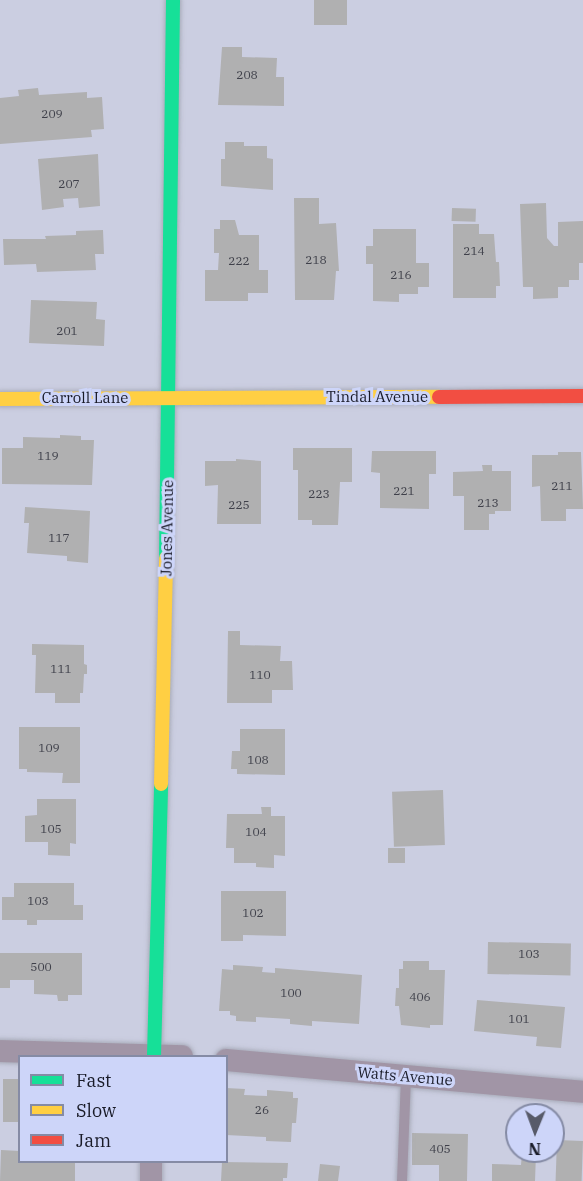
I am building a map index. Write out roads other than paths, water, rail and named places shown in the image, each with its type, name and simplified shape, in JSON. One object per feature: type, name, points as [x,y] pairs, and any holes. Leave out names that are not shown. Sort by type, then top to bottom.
[{"type":"street","name":"Jones Avenue","points":[[154,1055],[170,398],[173,0]]},
{"type":"street","name":"Tindal Avenue","points":[[170,398],[583,396]]},
{"type":"street","name":"Carroll Lane","points":[[0,399],[170,398]]},
{"type":"street","points":[[0,1051],[154,1055]]},
{"type":"street","name":"Watts Avenue","points":[[228,1060],[583,1092]]},
{"type":"street","points":[[151,1163],[151,1181]]},
{"type":"lane","points":[[402,1181],[406,1077]]}]
